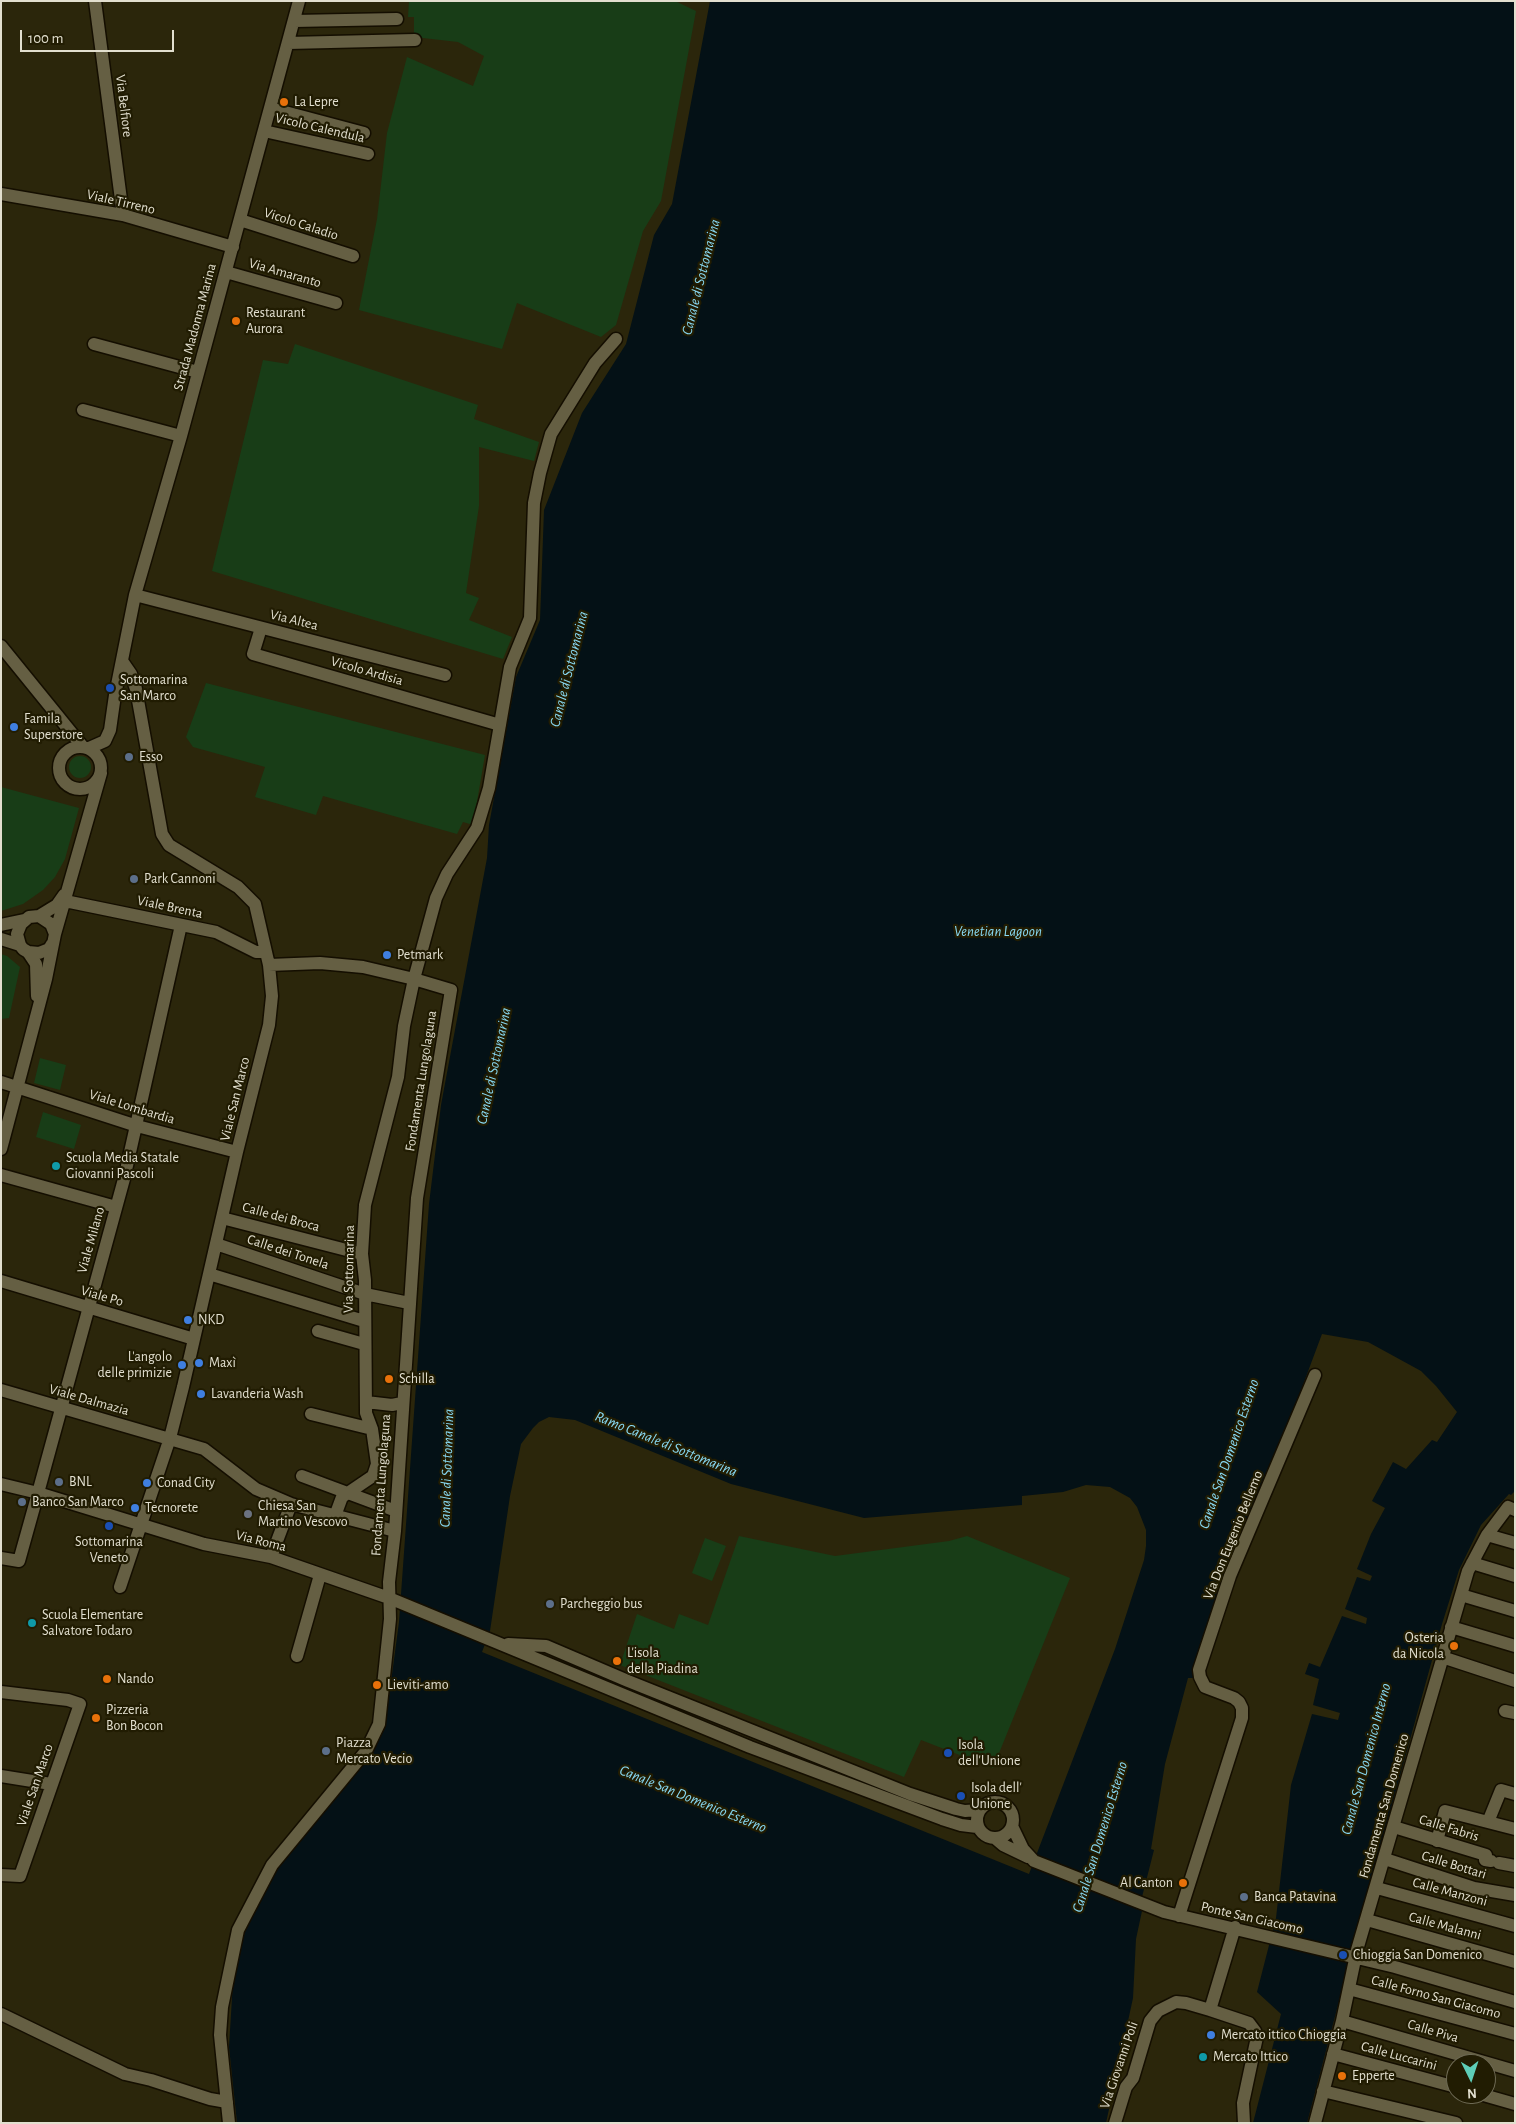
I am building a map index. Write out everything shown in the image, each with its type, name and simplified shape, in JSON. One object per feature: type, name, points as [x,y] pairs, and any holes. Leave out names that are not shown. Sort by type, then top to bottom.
[{"type":"street","name":"Via Belfiore","points":[[95,1],[122,215]]},
{"type":"street","name":"Strada Madonna Marina","points":[[86,748],[105,741],[110,730],[135,595],[181,436],[299,1]]},
{"type":"street","points":[[294,21],[396,19]]},
{"type":"street","points":[[288,43],[415,40]]},
{"type":"street","points":[[270,108],[364,133]]},
{"type":"street","name":"Vicolo Calendula","points":[[264,130],[368,154]]},
{"type":"street","name":"Viale Tirreno","points":[[1,194],[122,215],[232,247]]},
{"type":"street","name":"Vicolo Caladio","points":[[240,220],[352,256]]},
{"type":"street","name":"Via Amaranto","points":[[226,272],[336,303]]},
{"type":"street","name":"Via Sottomarina","points":[[335,1516],[338,1504],[347,1493],[373,1476],[377,1459],[372,1429],[366,1413],[365,1280],[362,1254],[365,1206],[398,1077],[404,1026],[414,979],[436,898],[447,874],[477,828],[490,788],[510,667],[530,618],[534,503],[551,434],[595,364],[616,339]]},
{"type":"street","points":[[94,344],[198,372]]},
{"type":"street","points":[[83,410],[181,436]]},
{"type":"street","name":"Via Altea","points":[[135,595],[445,675]]},
{"type":"street","name":"Vicolo Ardisia","points":[[261,628],[253,654],[500,725]]},
{"type":"street","points":[[1,646],[86,748],[98,756],[101,767],[88,820],[49,949],[39,953],[1,939]]},
{"type":"street","name":"Viale San Marco","points":[[120,1587],[170,1438],[237,1152],[269,1025],[272,996],[269,965],[258,912],[251,898],[238,887],[169,844],[162,834],[136,689],[131,674],[122,660]]},
{"type":"street","points":[[64,721],[63,755],[60,765],[61,775],[86,798],[88,820]]},
{"type":"street","points":[[63,755],[71,748],[86,748]]},
{"type":"street","points":[[72,786],[82,788],[92,785],[101,773]]},
{"type":"street","points":[[1,925],[39,916],[66,896]]},
{"type":"street","name":"Viale Brenta","points":[[66,896],[216,932],[256,952],[266,952]]},
{"type":"street","points":[[1,1149],[46,978],[53,939],[51,924],[39,916]]},
{"type":"street","points":[[24,920],[17,934],[24,948],[36,964],[36,988],[39,1003]]},
{"type":"street","name":"Viale Milano","points":[[1,1558],[19,1561],[137,1126],[181,925]]},
{"type":"street","name":"Fondamenta Lungolaguna","points":[[229,2123],[220,2035],[238,1930],[272,1865],[366,1752],[379,1724],[390,1619],[395,1600],[389,1582],[395,1531],[417,1198],[451,990],[363,967],[311,963],[269,965]]},
{"type":"street","name":"Viale Lombardia","points":[[1,1082],[137,1126],[237,1152]]},
{"type":"street","points":[[1,1175],[116,1208]]},
{"type":"street","name":"Calle dei Broca","points":[[222,1218],[362,1254]]},
{"type":"street","name":"Calle dei Tonela","points":[[216,1244],[364,1294],[409,1303]]},
{"type":"street","points":[[209,1274],[364,1321]]},
{"type":"street","name":"Viale Po","points":[[1,1281],[194,1338]]},
{"type":"street","points":[[318,1331],[364,1344]]},
{"type":"street","name":"Via Don Eugenio Bellemo","points":[[1179,1916],[1242,1718],[1240,1702],[1205,1687],[1199,1670],[1230,1576],[1315,1375]]},
{"type":"street","name":"Viale Dalmazia","points":[[1,1390],[204,1449],[256,1489],[291,1504],[395,1531]]},
{"type":"street","points":[[366,1402],[392,1405],[402,1403]]},
{"type":"street","points":[[311,1414],[372,1429]]},
{"type":"street","points":[[302,1476],[396,1511]]},
{"type":"street","name":"Via Roma","points":[[1,1484],[142,1523],[204,1544],[271,1557],[395,1600],[500,1644]]},
{"type":"street","points":[[271,1557],[291,1504]]},
{"type":"street","name":"Fondamenta San Domenico","points":[[1314,2123],[1342,2020],[1349,1989],[1353,1957],[1377,1888],[1450,1627],[1472,1563],[1487,1534],[1511,1509]]},
{"type":"street","points":[[1487,1534],[1515,1543]]},
{"type":"street","points":[[1472,1563],[1515,1576]]},
{"type":"street","points":[[297,1656],[320,1575]]},
{"type":"street","points":[[1461,1595],[1515,1611]]},
{"type":"street","points":[[1450,1627],[1515,1646]]},
{"type":"street","points":[[500,1644],[546,1646],[910,1794],[956,1809],[965,1811],[979,1810],[990,1802],[1003,1804],[1011,1812],[1012,1826],[1018,1841],[1032,1860]]},
{"type":"street","points":[[500,1644],[750,1747],[942,1820],[977,1827]]},
{"type":"street","points":[[1442,1657],[1515,1682]]},
{"type":"street","name":"Viale San Marco","points":[[1,1692],[68,1700],[80,1704],[20,1876],[1,1875]]},
{"type":"street","points":[[1,1776],[52,1784]]},
{"type":"street","points":[[1488,1822],[1501,1790],[1515,1794]]},
{"type":"street","points":[[979,1810],[976,1818],[977,1827],[985,1836],[996,1839],[1003,1846],[1032,1860]]},
{"type":"street","points":[[1437,1842],[1445,1811],[1515,1829]]},
{"type":"street","points":[[996,1839],[1007,1834],[1012,1826]]},
{"type":"street","name":"Calle Fabris","points":[[1394,1827],[1437,1842],[1486,1855],[1485,1860],[1515,1866]]},
{"type":"street","name":"Calle Bottari","points":[[1385,1859],[1474,1888],[1515,1895]]},
{"type":"street","name":"Ponte San Giacomo","points":[[1032,1860],[1142,1904],[1179,1916],[1395,1967],[1515,2002]]},
{"type":"street","name":"Calle Manzoni","points":[[1377,1888],[1515,1926]]},
{"type":"street","name":"Calle Malanni","points":[[1367,1920],[1515,1962]]},
{"type":"street","points":[[1210,2010],[1235,1928]]},
{"type":"street","name":"Calle Forno San Giacomo","points":[[1349,1989],[1515,2034]]},
{"type":"street","name":"Via Giovanni Poli","points":[[1115,2123],[1126,2087],[1133,2078],[1150,2021],[1158,2011],[1176,2002],[1186,2003],[1249,2023],[1255,2030],[1257,2037],[1243,2103],[1244,2123]]},
{"type":"street","points":[[1,2014],[125,2074],[210,2099],[227,2102]]},
{"type":"street","name":"Calle Piva","points":[[1342,2020],[1515,2071]]},
{"type":"street","name":"Calle Luccarini","points":[[1333,2054],[1446,2084]]},
{"type":"street","points":[[1323,2090],[1456,2123]]},
{"type":"street","points":[[1496,2099],[1515,2104]]},
{"type":"green space","points":[[409,1],[675,1],[696,11],[661,201],[643,231],[616,325],[601,337],[517,303],[502,349],[359,310],[377,219],[387,133],[407,57],[473,86],[484,56],[458,42],[414,37],[414,17],[408,17]]},
{"type":"green space","points":[[295,344],[478,405],[474,419],[539,442],[534,461],[479,447],[479,506],[466,593],[479,598],[469,620],[512,637],[503,659],[212,571],[263,360],[288,364]]},
{"type":"green space","points":[[206,683],[485,755],[473,825],[463,822],[457,834],[323,796],[316,815],[255,797],[265,767],[193,747],[186,737]]},
{"type":"green space","points":[[80,756],[88,759],[91,767],[88,775],[80,778],[72,775],[69,767],[72,759]]},
{"type":"green space","points":[[1,787],[79,808],[65,859],[55,877],[43,890],[23,904],[1,911]]},
{"type":"green space","points":[[1,954],[7,956],[20,967],[9,1018],[1,1019]]},
{"type":"green space","points":[[40,1058],[66,1065],[60,1090],[34,1083]]},
{"type":"green space","points":[[43,1112],[81,1125],[74,1149],[36,1137]]},
{"type":"green space","points":[[739,1536],[835,1556],[949,1541],[967,1536],[1070,1578],[993,1768],[921,1740],[904,1777],[620,1665],[637,1614],[674,1629],[679,1614],[708,1625]]},
{"type":"green space","points":[[705,1538],[726,1546],[712,1581],[692,1573]]},
{"type":"water","name":"Venetian Lagoon","points":[[710,1],[1515,1],[1515,1491],[1511,1495],[1509,1494],[1481,1525],[1459,1570],[1442,1624],[1364,1906],[1307,2123],[1253,2123],[1281,2014],[1257,1992],[1276,1918],[1291,1785],[1312,1714],[1338,1720],[1340,1713],[1313,1705],[1319,1679],[1305,1674],[1309,1663],[1320,1667],[1342,1616],[1366,1624],[1367,1618],[1345,1609],[1357,1577],[1370,1581],[1372,1576],[1357,1569],[1371,1534],[1385,1508],[1372,1501],[1393,1462],[1406,1469],[1432,1440],[1437,1442],[1457,1412],[1421,1371],[1368,1342],[1322,1334],[1264,1489],[1260,1487],[1226,1571],[1193,1678],[1188,1678],[1165,1764],[1151,1849],[1154,1850],[1142,1897],[1142,1911],[1136,1939],[1133,1998],[1106,2123],[237,2123],[229,2047],[234,1965],[252,1911],[284,1855],[372,1754],[385,1727],[399,1622],[429,1204],[441,1105],[487,858],[489,825],[516,677],[540,620],[544,510],[582,413],[626,344],[654,235],[672,204]],"holes":[[[549,1417],[575,1420],[731,1484],[864,1518],[1022,1505],[1022,1496],[1063,1492],[1086,1485],[1110,1487],[1130,1498],[1137,1507],[1146,1530],[1144,1560],[1115,1649],[1029,1874],[482,1652],[490,1631],[510,1496],[521,1444],[539,1422]]]},
{"type":"place","name":"La Lepre","points":[[284,102]]},
{"type":"place","name":"Restaurant Aurora","points":[[236,321]]},
{"type":"place","name":"Sottomarina San Marco","points":[[110,688]]},
{"type":"place","name":"Famila Superstore","points":[[14,727]]},
{"type":"place","name":"Esso","points":[[129,757]]},
{"type":"place","name":"Park Cannoni","points":[[134,879]]},
{"type":"place","name":"Petmark","points":[[387,955]]},
{"type":"place","name":"Scuola Media Statale Giovanni Pascoli","points":[[56,1166]]},
{"type":"place","name":"NKD","points":[[188,1320]]},
{"type":"place","name":"Maxì","points":[[199,1363]]},
{"type":"place","name":"L'angolo delle primizie","points":[[182,1365]]},
{"type":"place","name":"Schilla","points":[[389,1379]]},
{"type":"place","name":"Lavanderia Wash","points":[[201,1394]]},
{"type":"place","name":"BNL","points":[[59,1482]]},
{"type":"place","name":"Conad City","points":[[147,1483]]},
{"type":"place","name":"Banco San Marco","points":[[22,1502]]},
{"type":"place","name":"Tecnorete","points":[[135,1508]]},
{"type":"place","name":"Chiesa San Martino Vescovo","points":[[248,1514]]},
{"type":"place","name":"Sottomarina Veneto","points":[[109,1526]]},
{"type":"place","name":"Parcheggio bus","points":[[550,1604]]},
{"type":"place","name":"Scuola Elementare Salvatore Todaro","points":[[32,1623]]},
{"type":"place","name":"Osteria da Nicola","points":[[1454,1646]]},
{"type":"place","name":"L'isola della Piadina","points":[[617,1661]]},
{"type":"place","name":"Nando","points":[[107,1679]]},
{"type":"place","name":"Lieviti-amo","points":[[377,1685]]},
{"type":"place","name":"Pizzeria Bon Bocon","points":[[96,1718]]},
{"type":"place","name":"Piazza Mercato Vecio","points":[[326,1751]]},
{"type":"place","name":"Isola dell'Unione","points":[[948,1753]]},
{"type":"place","name":"Isola dell' Unione","points":[[961,1796]]},
{"type":"place","name":"Al Canton","points":[[1183,1883]]},
{"type":"place","name":"Banca Patavina","points":[[1244,1897]]},
{"type":"place","name":"Chioggia San Domenico","points":[[1343,1955]]},
{"type":"place","name":"Mercato ittico Chioggia","points":[[1211,2035]]},
{"type":"place","name":"Mercato Ittico","points":[[1203,2057]]},
{"type":"place","name":"Epperte","points":[[1342,2076]]},
{"type":"water label","name":"Canale di Sottomarina","points":[[701,277]]},
{"type":"water label","name":"Canale di Sottomarina","points":[[569,669]]},
{"type":"water label","name":"Canale di Sottomarina","points":[[494,1066]]},
{"type":"water label","name":"Ramo Canale di Sottomarina","points":[[666,1444]]},
{"type":"water label","name":"Canale San Domenico Esterno","points":[[1229,1454]]},
{"type":"water label","name":"Canale di Sottomarina","points":[[447,1468]]},
{"type":"water label","name":"Canale San Domenico Interno","points":[[1366,1759]]},
{"type":"water label","name":"Canale San Domenico Esterno","points":[[693,1799]]},
{"type":"water label","name":"Canale San Domenico Esterno","points":[[1100,1837]]}]
